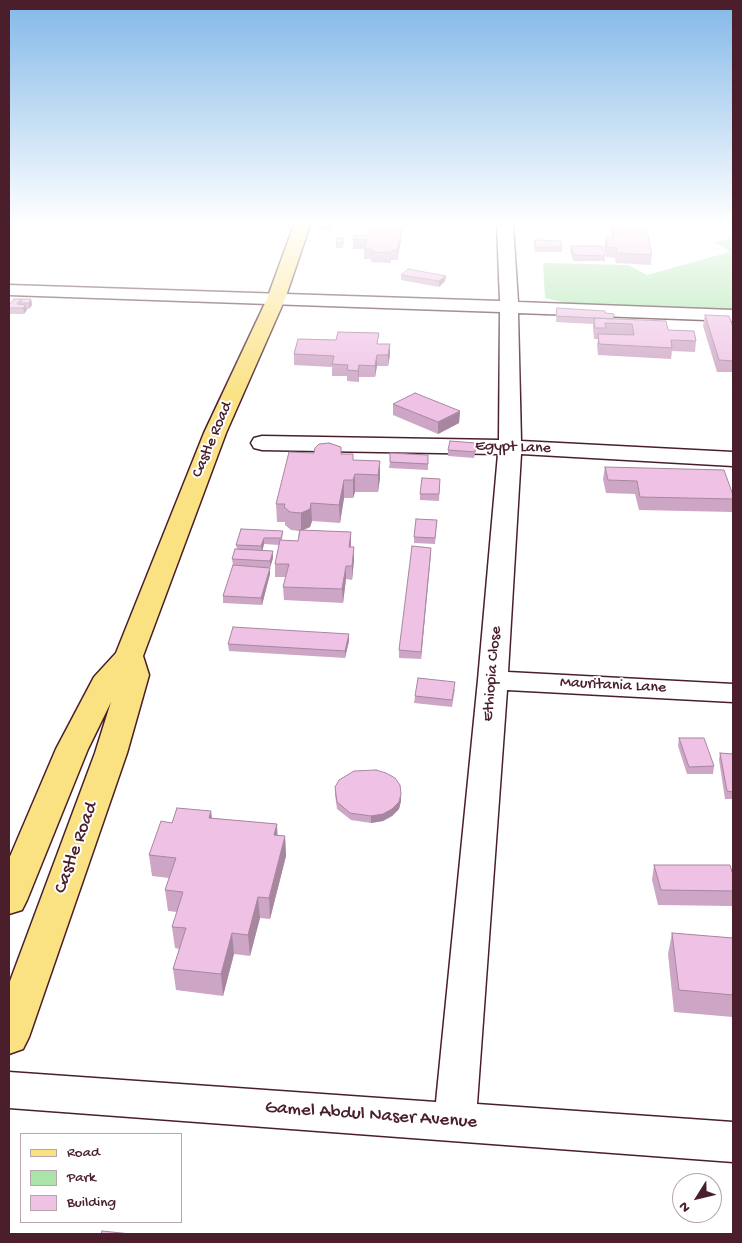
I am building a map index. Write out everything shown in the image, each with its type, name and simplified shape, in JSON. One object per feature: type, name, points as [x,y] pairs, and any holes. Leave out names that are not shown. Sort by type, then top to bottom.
[{"type":"main road","name":"Castle Road","points":[[9,900],[72,749],[109,676],[129,656],[215,432],[282,283]]},
{"type":"main road","name":"Castle Road","points":[[9,1038],[111,753],[134,675],[129,656]]},
{"type":"street","name":"Ethiopia Close","points":[[455,1122],[493,680],[510,447],[508,283]]},
{"type":"street","points":[[9,290],[733,314]]},
{"type":"street","name":"Egypt Lane","points":[[262,443],[510,447],[733,459]]},
{"type":"street","name":"Mauritania Lane","points":[[493,680],[733,693]]},
{"type":"street","name":"Gamel Abdul Naser Avenue","points":[[9,1090],[733,1142]]},
{"type":"green space","points":[[544,283],[733,283],[733,310],[570,304],[545,298]]},
{"type":"building","points":[[14,299],[21,299],[17,304],[26,305],[23,308],[9,308],[9,304]]},
{"type":"building","points":[[22,299],[31,299],[29,303],[20,303]]},
{"type":"building","points":[[557,308],[605,311],[605,313],[614,314],[613,319],[556,316]]},
{"type":"building","points":[[705,315],[729,316],[733,327],[733,361],[719,360]]},
{"type":"building","points":[[594,318],[666,321],[668,330],[694,331],[696,341],[671,340],[672,348],[599,344],[598,334],[634,335],[632,324],[605,323],[606,328],[595,328]]},
{"type":"building","points":[[338,332],[379,333],[377,344],[390,344],[388,355],[377,355],[375,366],[359,365],[358,371],[347,370],[348,365],[332,364],[334,356],[294,354],[298,339],[336,340]]},
{"type":"building","points":[[415,393],[460,411],[438,422],[393,404]]},
{"type":"building","points":[[450,441],[476,443],[475,452],[448,450]]},
{"type":"building","points":[[329,443],[341,447],[341,454],[353,454],[353,460],[380,461],[378,475],[355,474],[353,480],[344,480],[339,505],[311,503],[310,509],[301,513],[290,512],[284,507],[285,504],[276,504],[289,452],[314,453],[315,448],[319,444]]},
{"type":"building","points":[[390,453],[428,455],[428,464],[390,462]]},
{"type":"building","points":[[605,467],[724,470],[733,499],[640,497],[637,481],[608,480]]},
{"type":"building","points":[[422,478],[440,479],[439,494],[420,494]]},
{"type":"building","points":[[416,519],[437,520],[435,538],[414,537]]},
{"type":"building","points":[[241,529],[283,531],[281,538],[264,538],[261,546],[236,545]]},
{"type":"building","points":[[300,530],[351,532],[349,547],[354,547],[352,566],[346,566],[342,589],[283,587],[289,564],[275,564],[280,540],[298,541]]},
{"type":"building","points":[[412,546],[431,548],[421,652],[399,650]]},
{"type":"building","points":[[235,549],[273,551],[270,561],[232,559]]},
{"type":"building","points":[[233,565],[270,568],[261,598],[223,596]]},
{"type":"building","points":[[233,627],[349,634],[345,651],[228,644]]},
{"type":"building","points":[[418,678],[455,682],[452,700],[415,696]]},
{"type":"building","points":[[679,738],[704,738],[714,766],[689,767]]},
{"type":"building","points":[[720,753],[733,754],[733,792],[727,791]]},
{"type":"building","points":[[376,770],[395,778],[400,785],[401,794],[399,802],[392,809],[383,814],[371,816],[350,813],[337,802],[335,787],[339,780],[354,771]]},
{"type":"building","points":[[177,808],[211,811],[209,818],[277,824],[274,835],[285,836],[269,898],[258,897],[248,935],[232,933],[221,974],[173,969],[186,928],[172,927],[183,892],[165,890],[176,858],[149,855],[161,821],[172,823]]},
{"type":"building","points":[[654,865],[730,865],[733,875],[733,891],[661,890]]},
{"type":"building","points":[[672,933],[733,938],[733,995],[679,990]]},
{"type":"building","points":[[102,1231],[131,1234],[101,1234]]}]
